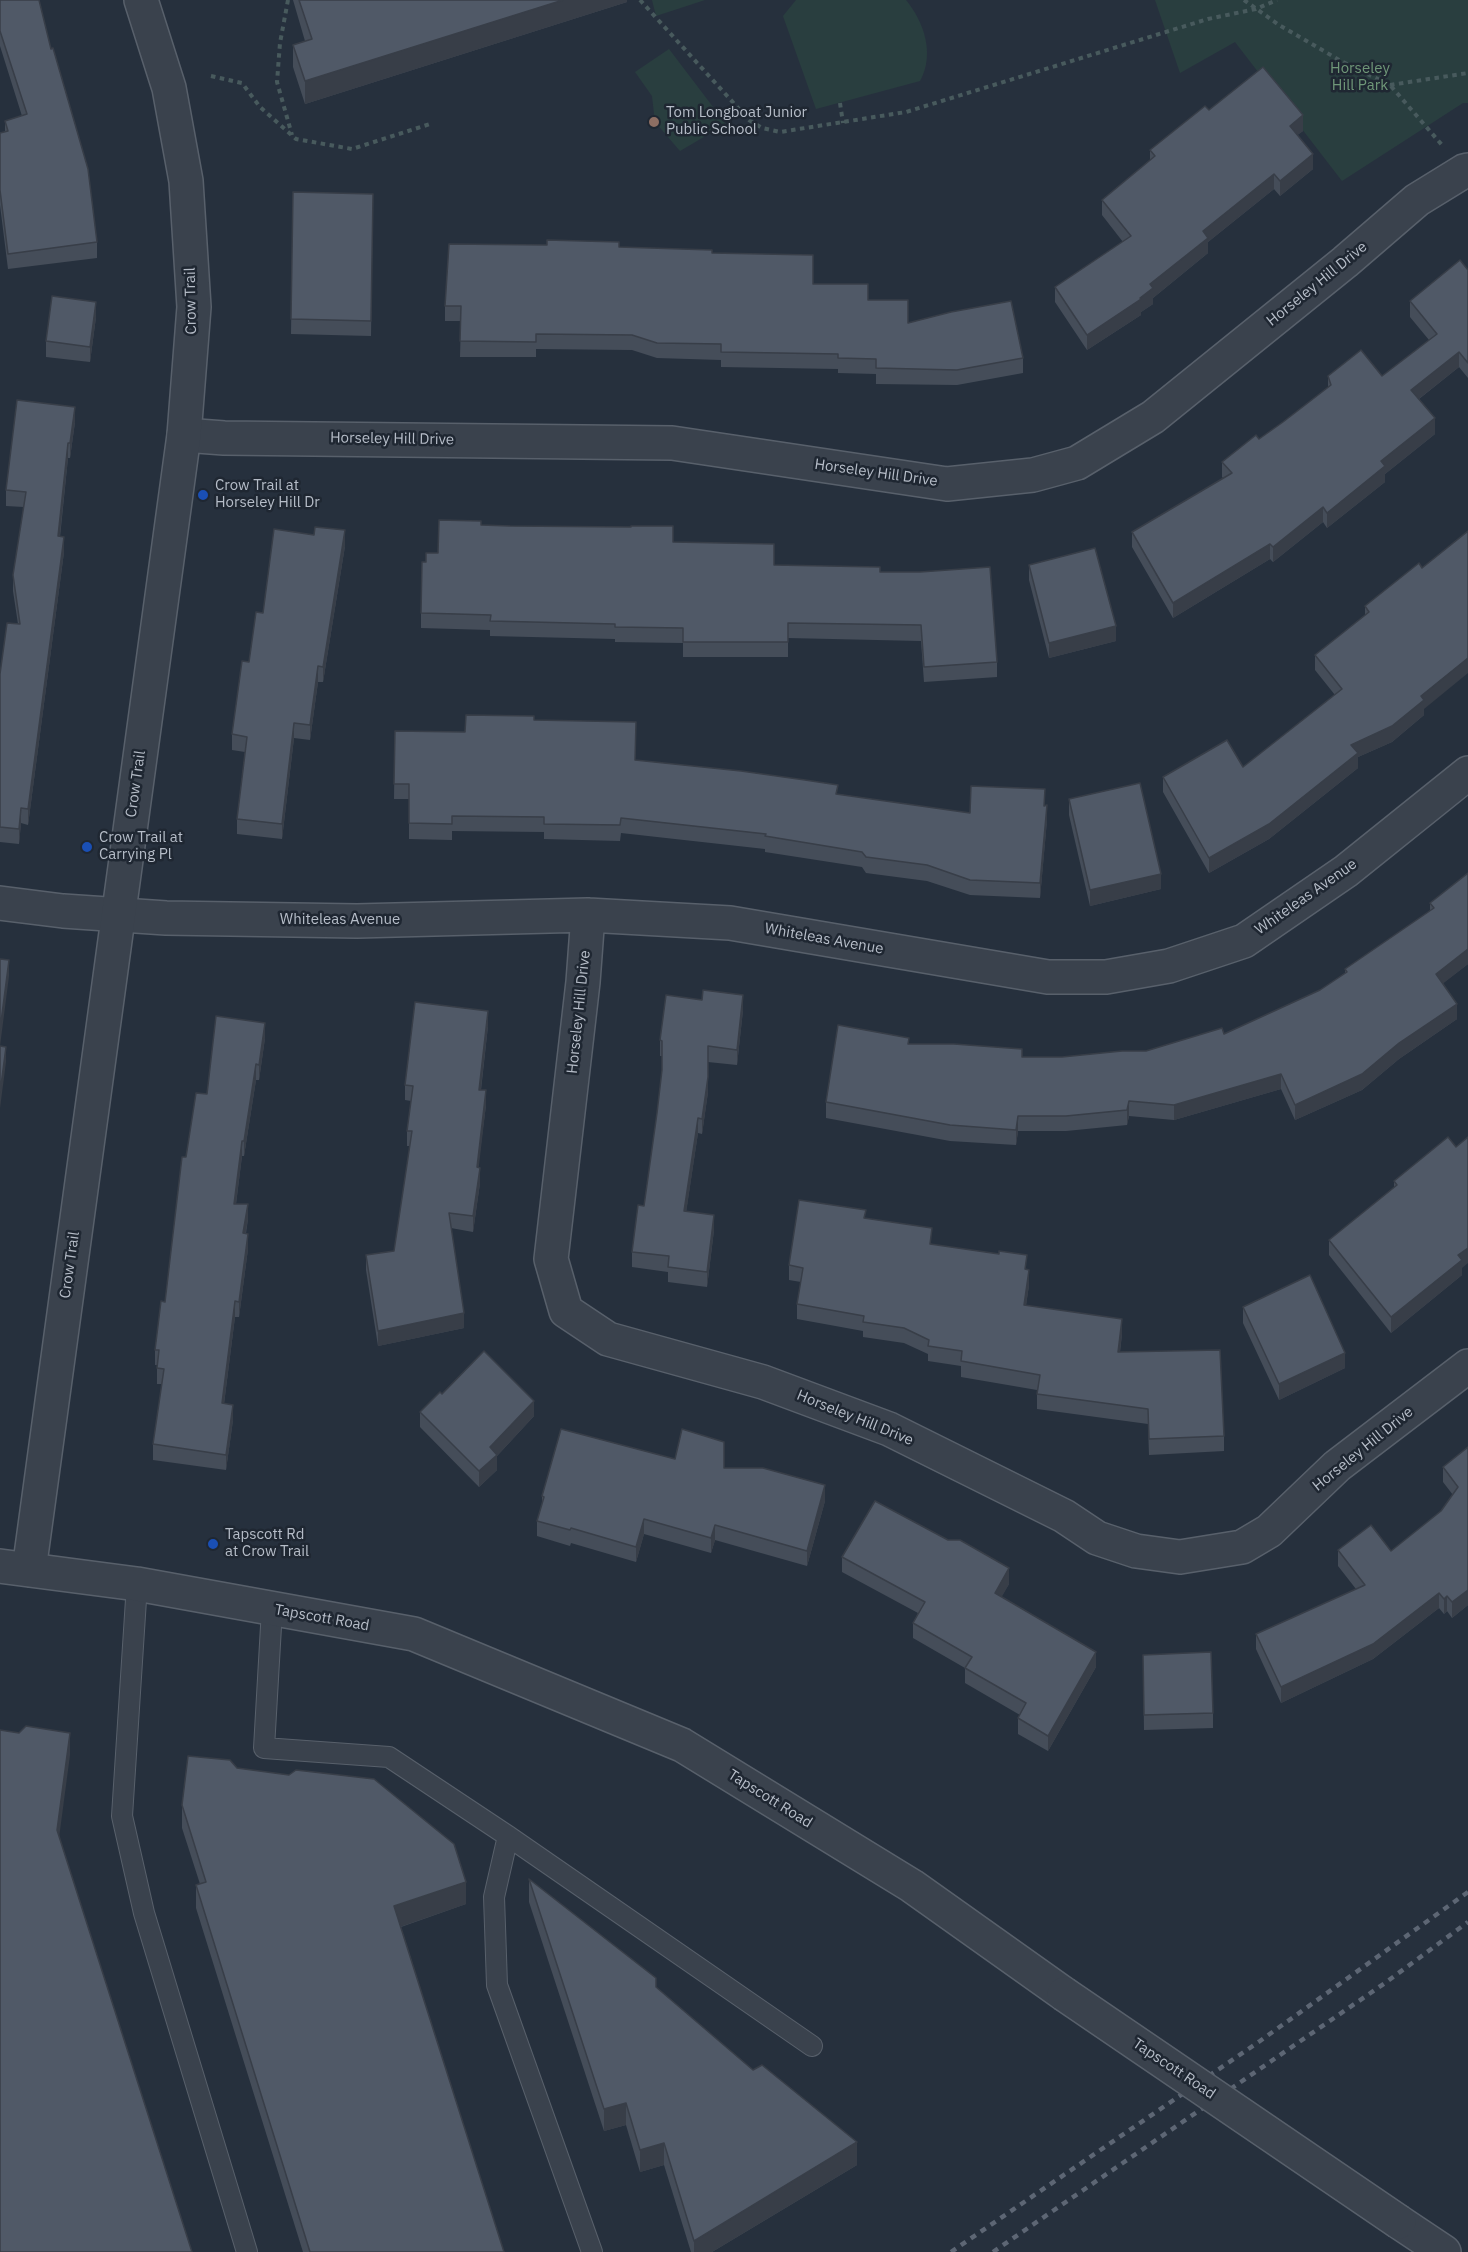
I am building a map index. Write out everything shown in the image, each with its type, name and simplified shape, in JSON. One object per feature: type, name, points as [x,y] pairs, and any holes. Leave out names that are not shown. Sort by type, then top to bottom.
[{"type":"street","name":"Crow Trail","points":[[14,1568],[118,915],[184,435],[194,307],[186,181],[169,88],[141,0]]},
{"type":"street","name":"Horseley Hill Drive","points":[[184,435],[224,438],[672,444],[947,483],[1033,476],[1077,463],[1153,417],[1346,262],[1417,200],[1466,171]]},
{"type":"street","name":"Whiteleas Avenue","points":[[0,903],[166,918],[357,921],[588,915],[730,923],[1048,977],[1106,977],[1169,966],[1244,941],[1346,871],[1468,773]]},
{"type":"street","name":"Horseley Hill Drive","points":[[588,915],[583,982],[551,1259],[566,1311],[608,1339],[763,1382],[889,1429],[1065,1516],[1098,1538],[1136,1551],[1180,1557],[1242,1547],[1269,1531],[1337,1466],[1468,1365]]},
{"type":"street","name":"Tapscott Road","points":[[14,1568],[137,1584],[414,1634],[682,1745],[912,1886],[1064,1994],[1444,2252]]},
{"type":"lane","points":[[137,1584],[122,1816],[144,1913],[247,2252]]},
{"type":"lane","points":[[272,1608],[264,1748],[389,1757],[508,1836],[812,2046]]},
{"type":"lane","points":[[508,1836],[494,1897],[497,1985],[592,2252]]},
{"type":"path","points":[[288,0],[280,43],[277,82],[292,136]]},
{"type":"path","points":[[640,0],[755,124],[769,131],[780,132],[906,112],[1208,19],[1256,9],[1277,0]]},
{"type":"path","points":[[1244,0],[1341,61],[1390,85],[1466,171]]},
{"type":"path","points":[[1390,85],[1468,73]]},
{"type":"path","points":[[211,76],[242,83],[260,107],[296,139],[352,148],[434,123]]},
{"type":"path","points":[[840,103],[843,123]]},
{"type":"green space","points":[[652,0],[705,0],[656,16]]},
{"type":"green space","points":[[796,0],[906,0],[918,18],[927,49],[927,60],[920,81],[816,109],[783,16]]},
{"type":"green space","name":"Horseley Hill Park","points":[[1155,0],[1468,0],[1468,103],[1463,103],[1342,181],[1235,42],[1180,73]]},
{"type":"green space","points":[[669,49],[726,124],[680,151],[655,122],[652,96],[635,72]]},
{"type":"building","points":[[0,0],[39,0],[51,49],[53,48],[88,169],[97,242],[8,254],[0,190],[0,133],[8,131],[5,121],[27,114],[0,31]]},
{"type":"building","points":[[299,0],[563,0],[305,81],[293,45],[312,39]]},
{"type":"building","points":[[1263,67],[1303,115],[1290,126],[1313,154],[1280,181],[1274,174],[1203,231],[1208,238],[1150,284],[1153,288],[1141,299],[1087,335],[1055,287],[1131,236],[1102,200],[1155,156],[1150,150],[1205,106],[1209,110]]},
{"type":"building","points":[[293,192],[373,194],[371,321],[291,319]]},
{"type":"building","points":[[547,240],[619,242],[619,247],[712,250],[712,253],[813,255],[813,284],[868,284],[868,300],[908,300],[908,323],[1011,301],[1023,358],[957,370],[876,368],[876,359],[838,358],[838,354],[721,352],[721,344],[657,343],[632,335],[536,334],[536,342],[460,341],[461,306],[445,306],[449,244],[547,245]]},
{"type":"building","points":[[1460,260],[1468,270],[1468,363],[1459,352],[1411,390],[1435,418],[1381,461],[1385,466],[1327,513],[1323,507],[1273,547],[1270,544],[1173,603],[1132,532],[1232,473],[1222,462],[1256,435],[1259,439],[1331,385],[1328,376],[1361,350],[1382,376],[1437,334],[1410,301]]},
{"type":"building","points":[[52,296],[96,302],[90,347],[46,341]]},
{"type":"building","points":[[17,400],[75,407],[70,443],[68,443],[58,536],[64,537],[28,809],[21,808],[19,829],[0,827],[0,674],[7,623],[20,624],[13,575],[26,492],[6,490]]},
{"type":"building","points":[[439,520],[481,521],[481,525],[510,526],[673,526],[673,542],[774,544],[774,565],[880,567],[880,572],[920,572],[990,567],[997,662],[924,667],[921,625],[788,623],[788,642],[683,642],[683,628],[490,621],[491,615],[421,613],[422,562],[426,562],[426,553],[438,553]]},
{"type":"building","points":[[315,527],[345,530],[323,667],[318,666],[310,725],[294,723],[282,824],[237,819],[247,737],[232,734],[242,661],[249,662],[256,612],[263,613],[274,529],[314,535]]},
{"type":"building","points":[[1468,531],[1468,658],[1421,696],[1424,700],[1392,726],[1351,745],[1358,753],[1269,824],[1209,858],[1163,777],[1227,740],[1243,767],[1342,689],[1315,655],[1369,612],[1365,606],[1419,563],[1422,568]]},
{"type":"building","points":[[1095,548],[1116,626],[1049,643],[1029,565]]},
{"type":"building","points":[[466,715],[534,716],[534,720],[636,722],[635,760],[741,771],[838,785],[836,794],[970,813],[971,786],[1045,789],[1044,806],[1047,805],[1040,883],[970,880],[927,865],[866,857],[862,852],[765,836],[766,834],[621,818],[620,825],[544,824],[544,817],[452,816],[452,824],[409,823],[409,784],[394,784],[395,731],[465,732]]},
{"type":"building","points":[[1140,783],[1161,874],[1090,890],[1069,799]]},
{"type":"building","points":[[1468,873],[1468,949],[1436,974],[1457,1004],[1399,1043],[1362,1074],[1295,1105],[1281,1074],[1174,1105],[1129,1101],[1127,1110],[1066,1116],[1018,1116],[1016,1130],[950,1125],[826,1102],[838,1025],[909,1038],[908,1044],[954,1044],[1022,1049],[1022,1057],[1062,1057],[1146,1051],[1222,1028],[1224,1034],[1320,990],[1347,972],[1345,969],[1434,908],[1430,903]]},
{"type":"building","points":[[0,959],[9,960],[0,1030]]},
{"type":"building","points":[[703,990],[743,995],[737,1050],[708,1046],[708,1077],[702,1119],[698,1118],[684,1211],[714,1215],[707,1272],[668,1267],[669,1256],[632,1252],[638,1205],[644,1206],[657,1113],[662,1070],[662,1041],[660,1040],[666,995],[702,1000]]},
{"type":"building","points":[[415,1002],[488,1011],[479,1090],[486,1090],[477,1167],[480,1168],[473,1216],[449,1213],[464,1313],[378,1331],[366,1255],[394,1251],[412,1131],[407,1131],[413,1086],[405,1085]]},
{"type":"building","points":[[216,1016],[265,1023],[259,1065],[256,1064],[244,1141],[242,1141],[234,1204],[248,1204],[243,1233],[248,1234],[239,1302],[235,1301],[222,1403],[233,1405],[226,1455],[153,1444],[164,1369],[157,1368],[159,1350],[155,1350],[161,1301],[165,1302],[182,1157],[186,1157],[196,1093],[207,1094]]},
{"type":"building","points":[[0,1046],[6,1047],[0,1093]]},
{"type":"building","points":[[1448,1137],[1456,1147],[1468,1137],[1468,1248],[1458,1255],[1462,1260],[1391,1317],[1329,1240],[1397,1185],[1394,1181]]},
{"type":"building","points":[[799,1200],[866,1210],[864,1218],[932,1228],[930,1244],[999,1254],[999,1251],[1027,1255],[1025,1269],[1029,1270],[1024,1305],[1122,1319],[1118,1352],[1220,1350],[1224,1436],[1149,1439],[1148,1409],[1037,1394],[1040,1375],[961,1361],[962,1351],[928,1346],[929,1340],[904,1328],[863,1322],[864,1316],[797,1304],[803,1268],[789,1265]]},
{"type":"building","points":[[1310,1275],[1345,1353],[1279,1384],[1243,1307]]},
{"type":"building","points":[[484,1351],[534,1401],[490,1447],[497,1455],[479,1471],[420,1412],[440,1392],[442,1394]]},
{"type":"building","points":[[561,1429],[675,1459],[682,1429],[724,1442],[724,1468],[763,1468],[825,1485],[807,1551],[715,1525],[711,1538],[644,1519],[636,1547],[571,1528],[570,1530],[537,1521]]},
{"type":"building","points":[[1468,1447],[1468,1590],[1452,1602],[1447,1596],[1444,1599],[1439,1593],[1373,1644],[1281,1687],[1256,1634],[1365,1585],[1338,1550],[1371,1525],[1391,1551],[1441,1511],[1458,1487],[1443,1467]]},
{"type":"building","points":[[875,1501],[948,1540],[960,1540],[1009,1568],[995,1593],[1096,1652],[1048,1736],[1018,1718],[1026,1703],[965,1668],[972,1657],[913,1623],[925,1602],[842,1557]]},
{"type":"building","points":[[1211,1652],[1213,1713],[1144,1715],[1143,1655]]},
{"type":"building","points":[[26,1726],[70,1733],[57,1830],[192,2252],[0,2252],[0,1730],[19,1733]]},
{"type":"building","points":[[188,1756],[230,1760],[237,1768],[289,1775],[296,1770],[374,1779],[454,1844],[466,1882],[394,1906],[504,2252],[310,2252],[196,1885],[206,1882],[182,1805]]},
{"type":"building","points":[[529,1879],[656,1978],[656,1987],[753,2070],[762,2065],[857,2142],[694,2241],[664,2143],[640,2150],[626,2103],[604,2109]]},
{"type":"railway","points":[[951,2252],[1260,2041],[1468,1892]]},
{"type":"railway","points":[[993,2252],[1385,1983],[1468,1922]]},
{"type":"place","name":"Tom Longboat Junior Public School","points":[[654,122]]},
{"type":"place","name":"Crow Trail at Horseley Hill Dr","points":[[203,495]]},
{"type":"place","name":"Crow Trail at Carrying Pl","points":[[87,847]]},
{"type":"place","name":"Tapscott Rd at Crow Trail","points":[[213,1544]]}]
